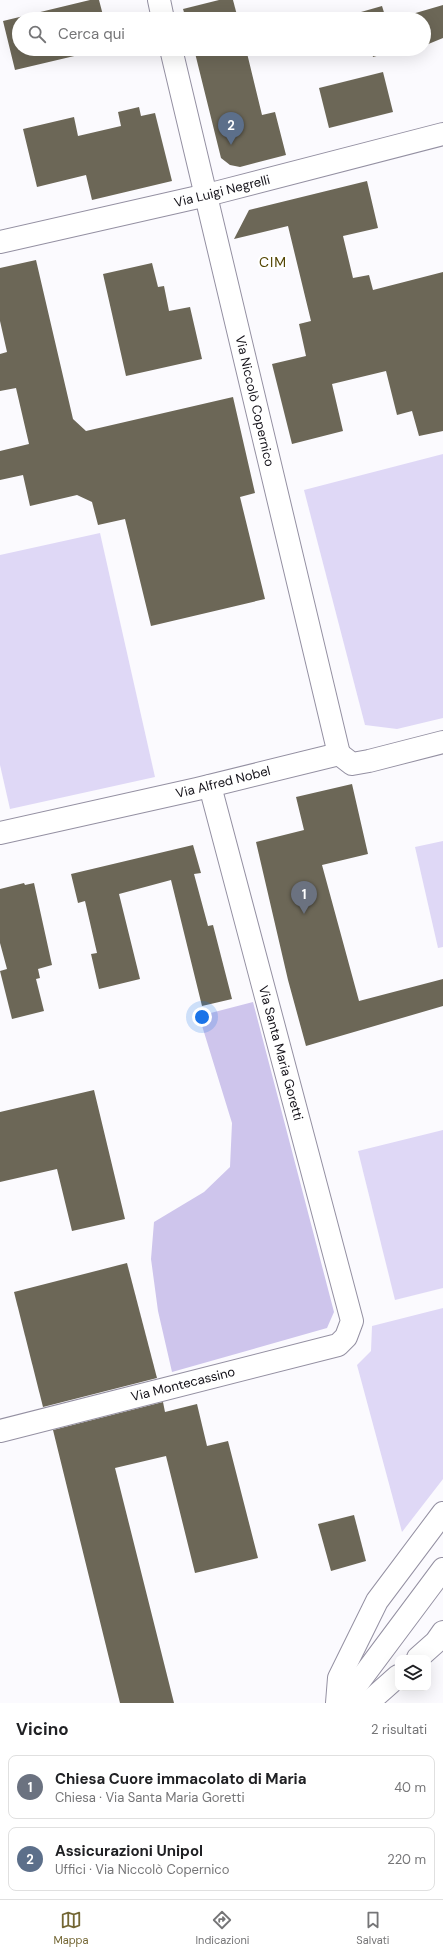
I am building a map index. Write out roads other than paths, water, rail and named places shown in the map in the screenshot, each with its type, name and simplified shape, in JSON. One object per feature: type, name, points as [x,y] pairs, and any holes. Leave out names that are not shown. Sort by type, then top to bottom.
[{"type":"street","points":[[158,0],[161,12]]},
{"type":"street","name":"Via Niccolò Copernico","points":[[173,56],[339,754]]},
{"type":"street","name":"Via Luigi Negrelli","points":[[0,242],[207,196],[443,134]]},
{"type":"street","points":[[339,754],[352,764],[443,742]]},
{"type":"street","name":"Via Alfred Nobel","points":[[0,833],[210,786],[339,754]]},
{"type":"street","name":"Via Santa Maria Goretti","points":[[210,786],[352,1321]]},
{"type":"street","name":"Via Montecassino","points":[[0,1431],[338,1345],[346,1337],[352,1321]]},
{"type":"street","points":[[337,1703],[339,1678],[376,1601],[443,1513]]},
{"type":"street","points":[[343,1703],[443,1569]]},
{"type":"street","points":[[421,1655],[436,1642],[443,1632]]},
{"type":"street","points":[[363,1703],[371,1700],[395,1679]]},
{"type":"place","name":"Assicurazioni Unipol","points":[[231,145]]},
{"type":"place","name":"Chiesa Cuore immacolato di Maria","points":[[304,914]]},
{"type":"district","name":"CIM","points":[[273,262]]}]
